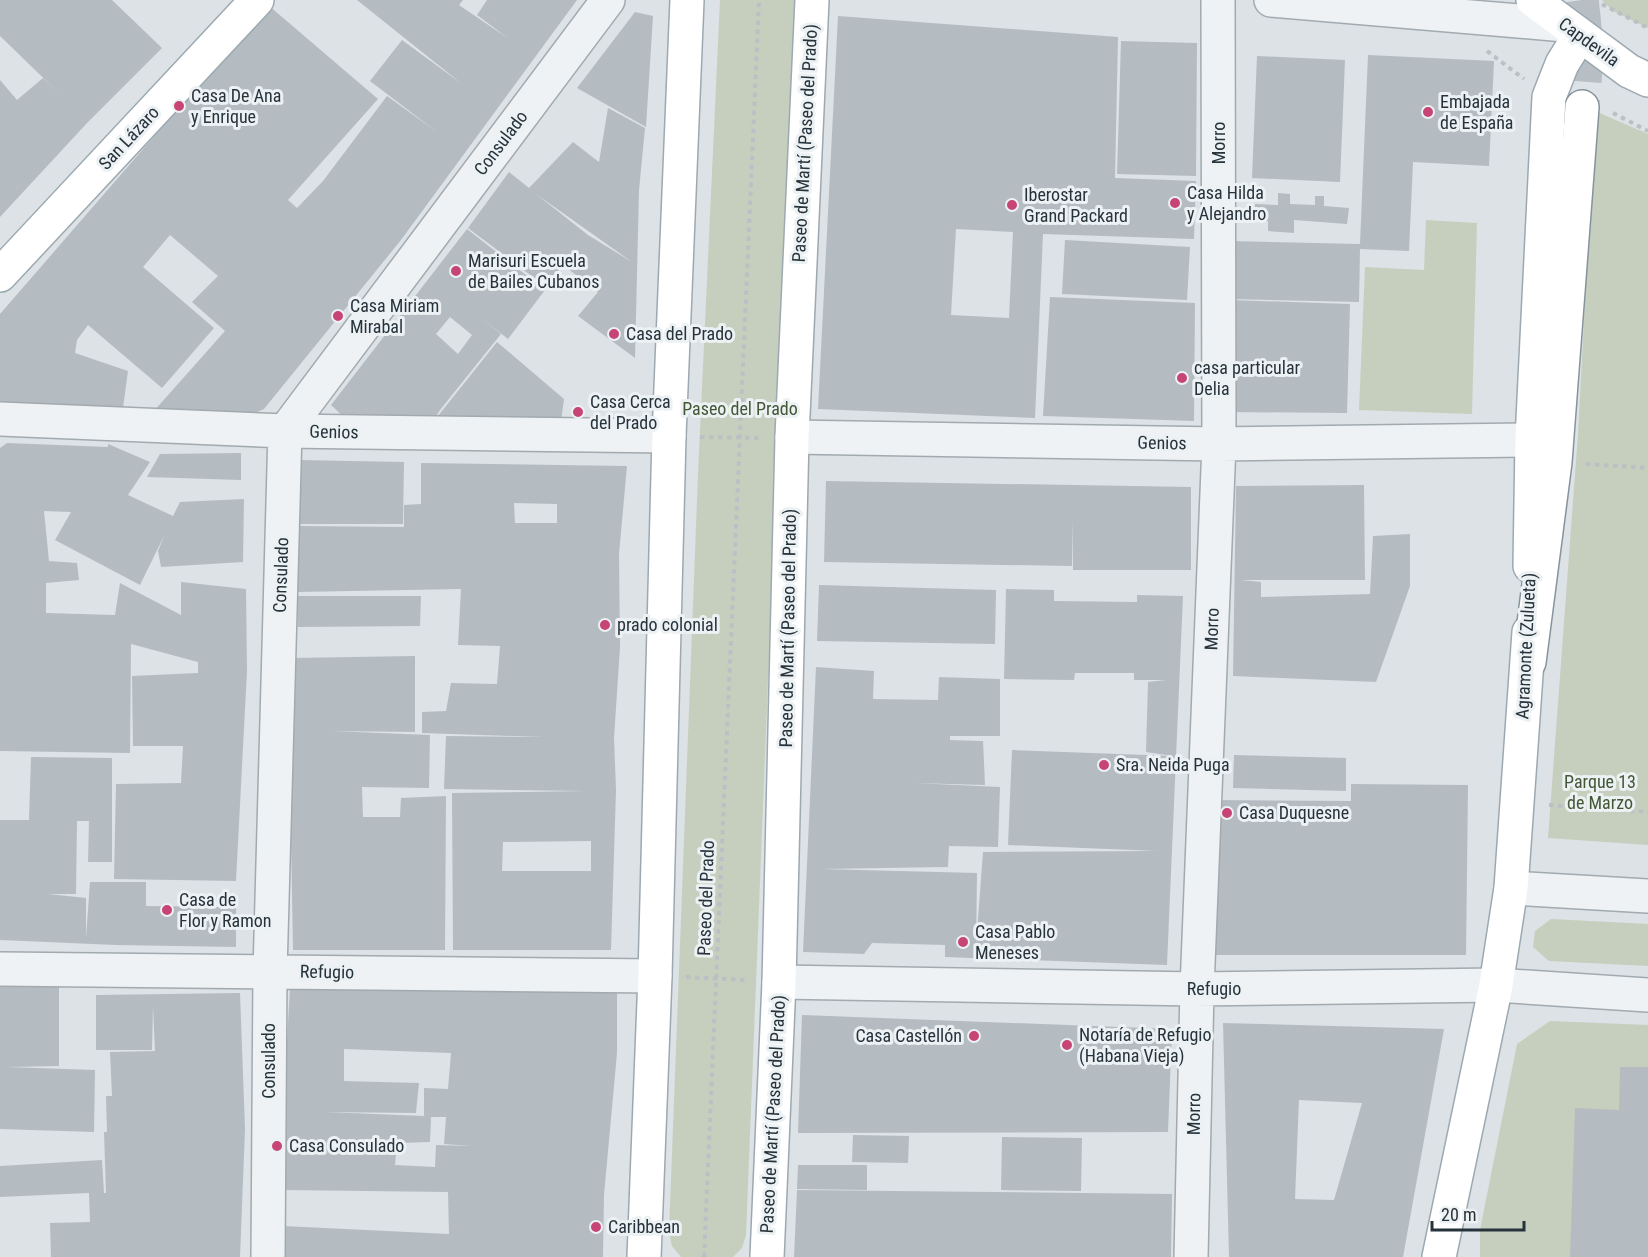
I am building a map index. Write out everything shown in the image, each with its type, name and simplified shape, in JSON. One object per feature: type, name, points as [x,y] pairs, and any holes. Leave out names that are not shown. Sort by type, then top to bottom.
[{"type":"main road","name":"San Lázaro","points":[[0,275],[257,0]]},
{"type":"main road","points":[[644,1257],[655,976],[669,436],[687,0]]},
{"type":"main road","name":"Paseo de Martí (Paseo del Prado)","points":[[766,1254],[779,982],[792,437],[812,0]]},
{"type":"main road","name":"Capdevila","points":[[1533,0],[1629,71],[1648,80]]},
{"type":"main road","name":"Agramonte (Zulueta)","points":[[1438,1257],[1496,985],[1511,888],[1515,802],[1529,662],[1532,440],[1549,97],[1573,30]]},
{"type":"main road","points":[[1529,662],[1555,462],[1582,107]]},
{"type":"street","name":"Consulado","points":[[268,1257],[270,972],[285,431],[608,0]]},
{"type":"street","name":"Morro","points":[[1191,1257],[1197,989],[1219,444],[1218,0]]},
{"type":"street","points":[[1271,0],[1430,5],[1573,30]]},
{"type":"street","name":"Genios","points":[[0,419],[285,431],[669,436]]},
{"type":"street","name":"Genios","points":[[792,437],[1219,444],[1532,440]]},
{"type":"street","points":[[1511,888],[1648,896]]},
{"type":"street","name":"Refugio","points":[[0,969],[655,976]]},
{"type":"street","name":"Refugio","points":[[779,982],[1197,989],[1496,985],[1648,995]]},
{"type":"path","name":"Paseo del Prado","points":[[704,1257],[759,0]]},
{"type":"path","points":[[1594,0],[1648,28]]},
{"type":"path","points":[[669,436],[792,437]]},
{"type":"path","points":[[1555,462],[1648,468]]},
{"type":"path","points":[[1515,802],[1648,812]]},
{"type":"path","points":[[655,976],[779,982]]},
{"type":"green space","name":"Paseo del Prado","points":[[720,0],[795,0],[746,1235],[742,1248],[733,1257],[681,1257],[672,1246],[669,1232],[698,474]]},
{"type":"green space","points":[[1602,0],[1648,0],[1648,28],[1613,11]]},
{"type":"green space","name":"Parque 13 de Marzo","points":[[1595,111],[1648,134],[1648,845],[1548,838],[1578,434]]},
{"type":"green space","points":[[1426,220],[1477,223],[1472,414],[1359,410],[1365,267],[1424,270]]},
{"type":"green space","points":[[1551,919],[1648,924],[1648,966],[1549,961],[1533,947],[1535,931]]},
{"type":"green space","points":[[1550,1021],[1648,1025],[1648,1257],[1480,1257],[1480,1230],[1517,1044]]},
{"type":"building","points":[[0,0],[112,0],[162,48],[88,122],[0,217],[0,80],[17,100],[43,78],[65,99],[0,36]]},
{"type":"building","points":[[357,0],[463,0],[459,5],[509,39],[477,15],[487,0],[577,0],[401,240],[264,409],[251,415],[153,412],[225,331],[192,302],[218,276],[170,235],[143,267],[214,328],[162,388],[88,325],[77,340],[75,353],[128,371],[122,415],[0,403],[0,314],[268,5],[378,99],[288,200],[297,208],[323,181],[387,96],[437,132],[370,81],[402,40],[462,84]]},
{"type":"building","points":[[635,12],[653,16],[646,127],[577,88]]},
{"type":"building","name":"Iberostar Grand Packard","points":[[838,16],[1118,37],[1115,178],[1196,181],[1194,239],[1043,234],[1035,418],[818,409]],"holes":[[[956,229],[1013,232],[1009,318],[951,315]]]},
{"type":"building","points":[[1121,41],[1197,43],[1196,176],[1117,174]]},
{"type":"building","name":"Embajada de España","points":[[1368,55],[1494,61],[1489,166],[1413,162],[1409,251],[1360,249],[1359,302],[1229,299],[1231,241],[1360,244]]},
{"type":"building","points":[[1257,56],[1345,60],[1340,182],[1252,178]]},
{"type":"building","points":[[608,108],[645,128],[639,190],[635,358],[578,316],[598,292],[563,265],[545,286],[468,228],[509,172],[529,188],[573,142],[599,162]],"holes":[[[536,194],[632,262],[588,235]]]},
{"type":"building","points":[[1278,193],[1290,194],[1290,204],[1315,205],[1315,196],[1324,196],[1324,206],[1349,208],[1347,224],[1294,220],[1294,233],[1268,231],[1268,221],[1255,220],[1255,204],[1278,205]]},
{"type":"building","points":[[467,229],[545,290],[508,339],[480,317],[501,334],[440,410],[430,426],[347,420],[331,405]],"holes":[[[450,317],[472,335],[458,354],[436,334]]]},
{"type":"building","points":[[1065,240],[1190,247],[1187,300],[1062,294]]},
{"type":"building","points":[[1050,297],[1195,303],[1194,421],[1043,416]]},
{"type":"building","points":[[1230,300],[1350,304],[1347,413],[1227,412]]},
{"type":"building","points":[[497,342],[564,399],[560,428],[430,426]]},
{"type":"building","points":[[7,443],[108,447],[108,444],[150,462],[128,495],[173,516],[180,502],[244,499],[243,562],[161,567],[158,551],[165,534],[140,585],[55,540],[71,512],[44,511],[49,561],[77,563],[79,580],[46,583],[46,613],[115,615],[120,583],[181,615],[181,582],[246,589],[247,671],[236,881],[114,879],[116,784],[181,783],[183,746],[133,746],[132,676],[198,673],[198,662],[131,644],[130,753],[0,751],[0,448]]},
{"type":"building","points":[[241,453],[241,480],[147,477],[160,454]]},
{"type":"building","points":[[299,460],[404,462],[403,524],[298,524]]},
{"type":"building","points":[[421,463],[627,466],[619,554],[620,647],[614,738],[616,790],[611,950],[453,950],[452,793],[587,791],[444,789],[446,736],[544,737],[422,733],[422,712],[446,711],[451,683],[497,684],[500,646],[458,645],[461,589],[297,592],[299,526],[404,527],[404,505],[421,504]],"holes":[[[514,503],[557,504],[557,523],[515,523]],[[591,841],[591,871],[502,871],[503,842]]]},
{"type":"building","points":[[826,481],[1191,487],[1191,570],[1073,570],[1073,519],[1072,566],[824,562]]},
{"type":"building","points":[[1364,485],[1365,580],[1241,580],[1261,582],[1261,597],[1370,594],[1373,536],[1410,534],[1410,586],[1376,682],[1233,676],[1236,486]]},
{"type":"building","points":[[819,585],[996,590],[995,644],[817,641]]},
{"type":"building","points":[[1006,589],[1054,590],[1054,601],[1137,602],[1137,595],[1183,596],[1167,965],[945,957],[945,945],[872,943],[864,954],[803,952],[816,667],[874,671],[873,699],[938,700],[939,677],[1000,679],[1000,736],[950,736],[950,740],[983,741],[985,785],[914,783],[1000,787],[998,847],[949,846],[948,867],[821,869],[977,873],[976,946],[983,852],[1157,851],[1008,845],[1012,750],[1173,756],[1146,752],[1148,682],[1166,680],[1134,680],[1134,673],[1075,673],[1074,680],[1004,679]]},
{"type":"building","points":[[297,596],[421,596],[420,626],[298,627]]},
{"type":"building","points":[[415,656],[415,732],[331,731],[430,735],[429,788],[362,787],[363,817],[400,817],[401,798],[446,796],[445,950],[293,950],[291,837],[293,658]]},
{"type":"building","points":[[1234,755],[1346,758],[1346,791],[1233,788]]},
{"type":"building","points":[[31,757],[112,758],[112,862],[88,862],[89,821],[77,821],[76,894],[48,894],[86,898],[86,938],[90,882],[146,882],[146,906],[236,907],[236,947],[0,940],[0,820],[29,820]]},
{"type":"building","points":[[1351,784],[1468,785],[1466,955],[1210,955],[1211,800],[1351,801]]},
{"type":"building","points":[[0,987],[59,987],[59,1066],[7,1067],[95,1070],[94,1132],[0,1129]]},
{"type":"building","points":[[290,989],[617,992],[617,1053],[604,1195],[603,1257],[282,1257],[283,1226],[449,1234],[448,1192],[282,1190],[283,1110]],"holes":[[[344,1049],[451,1053],[448,1089],[424,1088],[424,1116],[325,1112],[416,1113],[419,1083],[344,1081]],[[431,1117],[446,1117],[444,1144],[471,1146],[436,1145],[435,1167],[395,1165],[397,1143],[430,1142]]]},
{"type":"building","points":[[240,993],[245,1129],[240,1257],[51,1257],[50,1223],[90,1222],[89,1193],[0,1197],[0,1166],[102,1160],[104,1193],[106,1193],[104,1132],[107,1132],[106,1096],[112,1096],[110,1052],[155,1051],[153,1006],[152,1050],[96,1050],[96,995]]},
{"type":"building","points":[[802,1015],[1172,1029],[1168,1132],[798,1133]]},
{"type":"building","points":[[1223,1023],[1444,1029],[1403,1257],[1229,1257]],"holes":[[[1299,1100],[1362,1103],[1334,1200],[1295,1199]]]},
{"type":"building","points":[[1620,1067],[1648,1067],[1648,1257],[1570,1257],[1575,1108],[1619,1110]]},
{"type":"building","points":[[853,1135],[909,1136],[908,1163],[852,1162]]},
{"type":"building","points":[[1002,1137],[1082,1138],[1081,1191],[1001,1190]]},
{"type":"building","points":[[798,1165],[867,1165],[867,1190],[797,1189]]},
{"type":"building","points":[[797,1190],[1172,1194],[1171,1257],[794,1257]]},
{"type":"tunnel","points":[[1582,0],[1586,54],[1582,107]]},
{"type":"place","name":"Casa De Ana y Enrique","points":[[179,106]]},
{"type":"place","name":"Embajada de España","points":[[1428,112]]},
{"type":"place","name":"Casa Hilda y Alejandro","points":[[1175,203]]},
{"type":"place","name":"Iberostar Grand Packard","points":[[1012,205]]},
{"type":"place","name":"Marisuri Escuela de Bailes Cubanos","points":[[456,271]]},
{"type":"place","name":"Casa Miriam Mirabal","points":[[338,316]]},
{"type":"place","name":"Casa del Prado","points":[[614,334]]},
{"type":"place","name":"casa particular Delia","points":[[1182,378]]},
{"type":"place","name":"Casa Cerca del Prado","points":[[578,412]]},
{"type":"place","name":"prado colonial","points":[[605,625]]},
{"type":"place","name":"Sra. Neida Puga","points":[[1104,765]]},
{"type":"place","name":"Casa Duquesne","points":[[1227,813]]},
{"type":"place","name":"Casa de Flor y Ramon","points":[[167,910]]},
{"type":"place","name":"Casa Pablo Meneses","points":[[963,942]]},
{"type":"place","name":"Casa Castellón","points":[[974,1036]]},
{"type":"place","name":"Notaría de Refugio (Habana Vieja)","points":[[1067,1045]]},
{"type":"place","name":"Casa Consulado","points":[[277,1146]]},
{"type":"place","name":"Caribbean","points":[[596,1227]]}]
